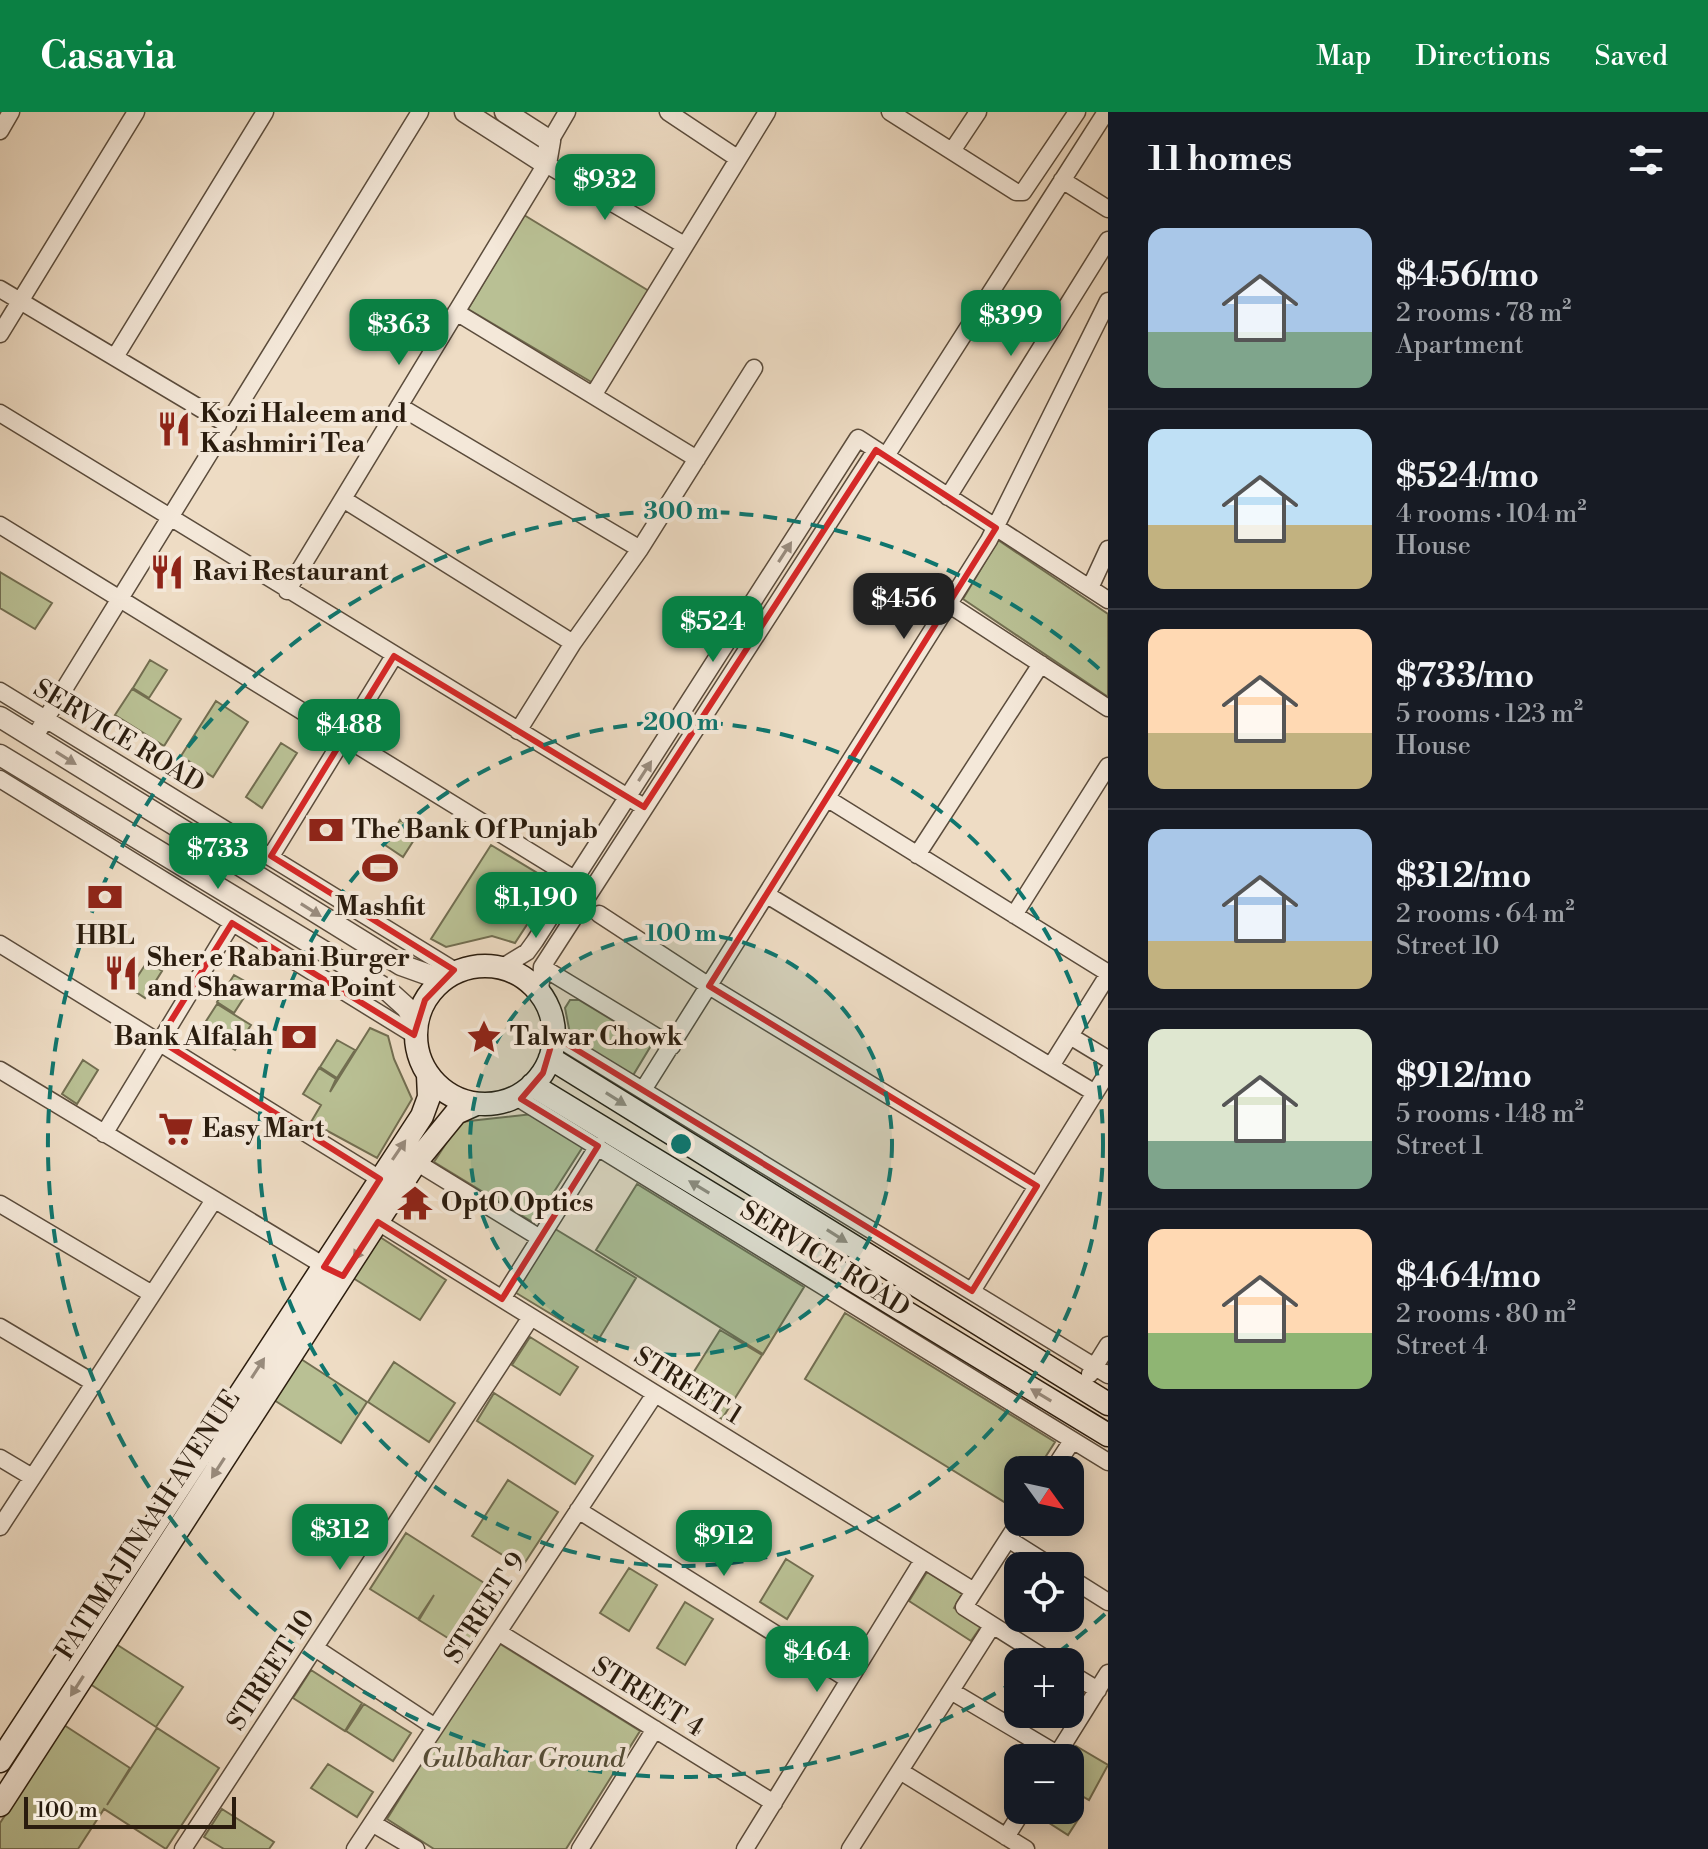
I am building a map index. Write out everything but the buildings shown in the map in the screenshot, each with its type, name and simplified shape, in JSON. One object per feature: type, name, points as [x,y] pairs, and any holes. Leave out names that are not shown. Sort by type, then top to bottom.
[{"type":"main road","points":[[472,967],[501,968],[523,977],[540,993],[548,1006],[552,1047],[524,1091],[476,1104],[449,1095],[428,1075],[416,1030],[425,1000],[450,976],[472,967]]},
{"type":"main road","points":[[552,1047],[1108,1404]]},
{"type":"main road","name":"FATIMA JINAAH AVENUE","points":[[0,1805],[334,1272],[380,1179],[426,1107],[428,1075]]},
{"type":"main road","points":[[524,1091],[1108,1435]]},
{"type":"main road","name":"FATIMA JINAAH AVENUE","points":[[0,1761],[334,1272],[378,1222],[416,1162],[456,1113],[476,1104]]},
{"type":"street","points":[[0,131],[11,112]]},
{"type":"street","points":[[0,334],[136,112]]},
{"type":"street","points":[[115,357],[265,112]]},
{"type":"street","points":[[34,738],[420,112]]},
{"type":"street","points":[[465,112],[546,164],[684,245]]},
{"type":"street","points":[[505,112],[550,141]]},
{"type":"street","points":[[287,591],[546,164],[550,141],[567,112]]},
{"type":"street","points":[[668,112],[737,158]]},
{"type":"street","points":[[594,394],[767,112]]},
{"type":"street","points":[[890,112],[1016,192],[1023,192],[1077,112]]},
{"type":"street","points":[[952,151],[978,112]]},
{"type":"street","points":[[540,993],[542,967],[644,807],[1106,112]]},
{"type":"street","points":[[1062,180],[1108,209]]},
{"type":"street","points":[[948,497],[1108,240]]},
{"type":"street","points":[[0,289],[228,425]]},
{"type":"street","points":[[643,1090],[996,528],[1108,301]]},
{"type":"street","points":[[456,312],[697,459]]},
{"type":"street","points":[[518,731],[573,643],[640,549],[754,368]]},
{"type":"street","points":[[399,406],[640,549]]},
{"type":"street","points":[[0,413],[168,519],[644,807]]},
{"type":"street","points":[[501,968],[527,952],[576,880],[858,438],[1108,600]]},
{"type":"street","points":[[343,499],[573,643]]},
{"type":"street","points":[[0,525],[576,880]]},
{"type":"street","points":[[1090,588],[1108,549]]},
{"type":"street","points":[[950,605],[1108,708]]},
{"type":"street","points":[[271,856],[394,656]]},
{"type":"street","points":[[917,855],[1041,664]]},
{"type":"street","name":"SERVICE ROAD","points":[[0,691],[271,856],[450,976]]},
{"type":"street","points":[[0,717],[401,965],[450,976]]},
{"type":"street","points":[[1014,915],[1108,766]]},
{"type":"street","points":[[5,775],[232,923],[416,1030]]},
{"type":"street","points":[[5,775],[386,989],[407,1008],[416,1030]]},
{"type":"street","points":[[828,799],[1108,974],[1051,1066]]},
{"type":"street","points":[[767,895],[1095,1093]]},
{"type":"street","points":[[599,914],[709,986],[1037,1186]]},
{"type":"street","points":[[104,1134],[232,923]]},
{"type":"street","points":[[0,944],[380,1179]]},
{"type":"street","points":[[542,967],[672,1046]]},
{"type":"street","points":[[1070,1036],[1108,1059]]},
{"type":"street","points":[[552,1047],[643,1090],[1101,1371]]},
{"type":"street","points":[[0,1070],[334,1272]]},
{"type":"street","points":[[972,1291],[1108,1072]]},
{"type":"street","name":"SERVICE ROAD","points":[[524,1091],[598,1146],[1108,1462]]},
{"type":"street","points":[[502,1299],[598,1146]]},
{"type":"street","points":[[416,1162],[540,1238]]},
{"type":"street","points":[[0,1527],[214,1200]]},
{"type":"street","points":[[0,1204],[152,1294]]},
{"type":"street","name":"STREET 1","points":[[378,1222],[974,1591]]},
{"type":"street","name":"STREET 10","points":[[183,1849],[531,1317]]},
{"type":"street","points":[[0,1327],[94,1383]]},
{"type":"street","points":[[1081,1387],[1101,1371],[1108,1345]]},
{"type":"street","name":"STREET 9","points":[[355,1849],[655,1394]]},
{"type":"street","points":[[1059,1456],[1075,1415]]},
{"type":"street","points":[[0,1458],[32,1477]]},
{"type":"street","points":[[578,1510],[849,1680]]},
{"type":"street","points":[[1010,1536],[964,1607],[1028,1648]]},
{"type":"street","points":[[1008,1539],[1029,1552]]},
{"type":"street","points":[[745,1849],[923,1560]]},
{"type":"street","points":[[1084,1587],[1108,1602]]},
{"type":"street","points":[[850,1849],[992,1626]]},
{"type":"street","name":"STREET 4","points":[[498,1632],[774,1803]]},
{"type":"street","points":[[315,1648],[435,1727]]},
{"type":"street","points":[[1064,1744],[1108,1673]]},
{"type":"street","points":[[1084,1682],[1098,1690]]},
{"type":"street","points":[[951,1691],[1037,1744]]},
{"type":"street","points":[[580,1849],[655,1729]]},
{"type":"street","points":[[900,1771],[1026,1849]]},
{"type":"street","points":[[372,1823],[416,1849]]},
{"type":"street","points":[[1006,1837],[1014,1824]]},
{"type":"highlighted area","points":[[876,450],[996,528],[709,986],[1037,1186],[972,1291],[554,1036],[543,1073],[521,1099],[598,1146],[502,1299],[378,1222],[343,1276],[324,1267],[380,1179],[159,1040],[232,923],[414,1035],[425,1000],[454,970],[271,856],[394,656],[644,807]]},
{"type":"green space","points":[[524,215],[649,291],[593,383],[468,309]]},
{"type":"green space","points":[[998,540],[1108,614],[1108,697],[963,599]]},
{"type":"green space","points":[[0,572],[52,603],[35,629],[0,608]]},
{"type":"green space","points":[[150,660],[167,670],[149,698],[133,688]]},
{"type":"green space","points":[[132,689],[181,719],[164,746],[115,715]]},
{"type":"green space","points":[[216,701],[248,722],[213,777],[181,756]]},
{"type":"green space","points":[[281,743],[297,753],[262,808],[246,797]]},
{"type":"green space","points":[[400,820],[419,832],[403,857],[385,845]]},
{"type":"green space","points":[[491,845],[554,883],[515,943],[492,936],[446,947],[431,939]]},
{"type":"green space","points":[[147,962],[162,971],[145,998],[130,988]]},
{"type":"green space","points":[[234,975],[252,985],[234,1013],[217,1002]]},
{"type":"green space","points":[[570,1000],[579,1000],[652,1044],[632,1077],[571,1039],[565,1008]]},
{"type":"green space","points":[[217,1004],[251,1025],[235,1050],[201,1029]]},
{"type":"green space","points":[[370,1028],[388,1036],[394,1059],[412,1099],[377,1158],[311,1122],[321,1105],[303,1094],[319,1068],[336,1079],[330,1092]]},
{"type":"green space","points":[[337,1040],[355,1050],[337,1078],[320,1067]]},
{"type":"green space","points":[[83,1060],[98,1070],[77,1104],[62,1094]]},
{"type":"green space","points":[[533,1114],[584,1145],[534,1223],[434,1162],[460,1122]]},
{"type":"green space","points":[[637,1184],[804,1287],[763,1354],[596,1250]]},
{"type":"green space","points":[[552,1227],[636,1278],[597,1342],[513,1291]]},
{"type":"green space","points":[[380,1237],[446,1280],[420,1320],[353,1278]]},
{"type":"green space","points":[[845,1313],[1055,1442],[1046,1456],[1004,1456],[1004,1502],[805,1379]]},
{"type":"green space","points":[[720,1330],[762,1355],[722,1419],[680,1394]]},
{"type":"green space","points":[[530,1337],[578,1367],[560,1395],[512,1365]]},
{"type":"green space","points":[[301,1359],[367,1402],[341,1443],[274,1400]]},
{"type":"green space","points":[[394,1362],[455,1403],[429,1442],[368,1402]]},
{"type":"green space","points":[[494,1393],[593,1456],[575,1484],[477,1421]]},
{"type":"green space","points":[[508,1480],[558,1512],[522,1567],[472,1536]]},
{"type":"green space","points":[[406,1533],[503,1595],[467,1650],[419,1620],[434,1595],[418,1619],[370,1589]]},
{"type":"green space","points":[[786,1559],[813,1576],[787,1619],[760,1602]]},
{"type":"green space","points":[[629,1568],[657,1585],[629,1631],[600,1613]]},
{"type":"green space","points":[[927,1572],[962,1594],[954,1608],[982,1625],[971,1641],[909,1601]]},
{"type":"green space","points":[[685,1602],[713,1619],[685,1665],[657,1648]]},
{"type":"green space","name":"Gulbahar Ground","points":[[497,1642],[640,1731],[566,1849],[434,1849],[387,1819]]},
{"type":"green space","points":[[116,1644],[183,1687],[156,1727],[90,1684]]},
{"type":"green space","points":[[311,1670],[362,1703],[345,1731],[293,1698]]},
{"type":"green space","points":[[364,1704],[411,1733],[393,1761],[346,1731]]},
{"type":"green space","points":[[64,1725],[130,1768],[107,1805],[157,1728],[219,1768],[166,1849],[104,1809],[78,1849],[0,1849],[0,1823]]},
{"type":"green space","points":[[1084,1751],[1108,1765],[1089,1800],[1084,1797]]},
{"type":"green space","points":[[328,1764],[373,1792],[357,1817],[311,1788]]},
{"type":"green space","points":[[222,1809],[274,1842],[269,1849],[224,1849],[204,1837]]},
{"type":"green space","points":[[1051,1824],[1075,1824],[1068,1835]]},
{"type":"place","name":"Kozi Haleem and Kashmiri Tea","points":[[174,429]]},
{"type":"place","name":"Ravi Restaurant","points":[[167,572]]},
{"type":"place","name":"The Bank Of Punjab","points":[[326,830]]},
{"type":"place","name":"Mashfit","points":[[380,868]]},
{"type":"place","name":"HBL","points":[[105,897]]},
{"type":"place","name":"Sher e Rabani Burger and Shawarma Point","points":[[121,973]]},
{"type":"place","name":"Bank Alfalah","points":[[299,1037]]},
{"type":"place","name":"Talwar Chowk","points":[[484,1037]]},
{"type":"place","name":"Easy Mart","points":[[176,1129]]},
{"type":"place","name":"OptO Optics","points":[[415,1203]]}]
